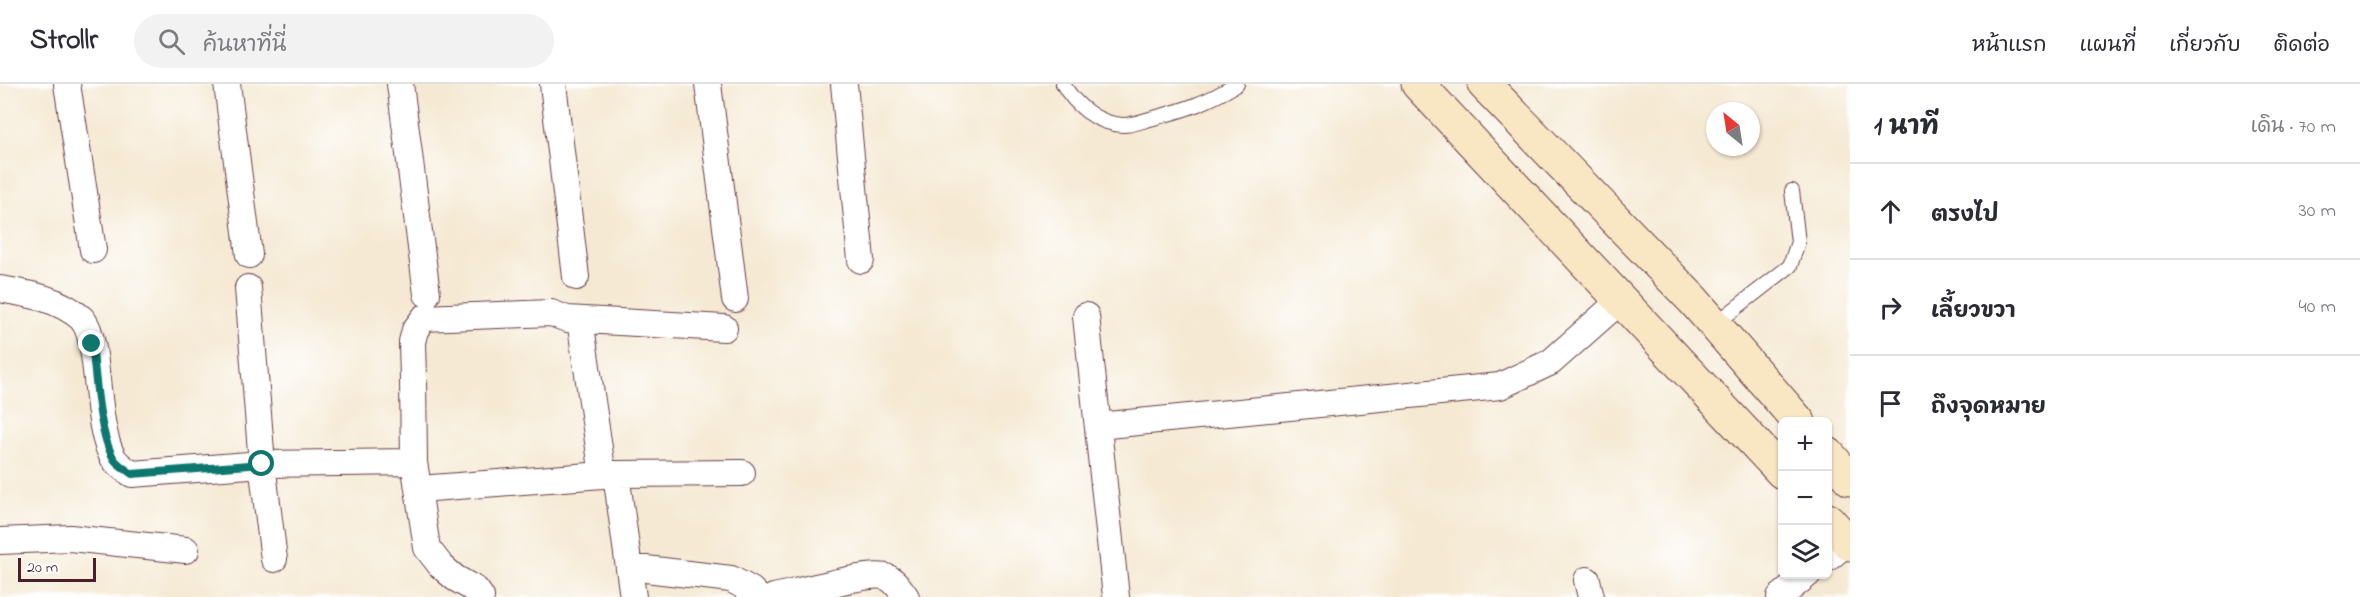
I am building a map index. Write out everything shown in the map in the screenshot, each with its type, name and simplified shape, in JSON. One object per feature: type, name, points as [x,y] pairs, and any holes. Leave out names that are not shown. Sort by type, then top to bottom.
[{"type":"main road","points":[[1419,84],[1781,471]]},
{"type":"main road","points":[[1484,84],[1695,301],[1795,417]]},
{"type":"main road","points":[[1565,240],[1602,205]]},
{"type":"street","points":[[68,84],[93,250]]},
{"type":"street","points":[[227,84],[249,255]]},
{"type":"street","points":[[400,84],[427,294]]},
{"type":"street","points":[[553,84],[576,277]]},
{"type":"street","points":[[708,84],[735,299]]},
{"type":"street","points":[[844,84],[861,260]]},
{"type":"street","points":[[248,288],[262,464],[274,559]]},
{"type":"street","points":[[0,289],[36,295],[65,306],[83,320],[92,344],[98,398],[107,440],[115,460],[132,474],[262,464],[414,462]]},
{"type":"street","points":[[1098,426],[1500,386],[1551,362],[1621,300]]},
{"type":"street","points":[[481,597],[476,590],[455,578],[441,566],[427,548],[414,462],[412,342],[415,330],[424,318],[551,313],[567,319],[724,328]]},
{"type":"street","points":[[1086,316],[1116,597]]},
{"type":"street","points":[[580,320],[633,597]]},
{"type":"street","points":[[419,489],[609,474],[742,473]]},
{"type":"street","points":[[0,541],[70,538],[186,550]]},
{"type":"street","points":[[628,567],[731,579],[751,590],[758,597]]},
{"type":"street","points":[[774,597],[864,577],[885,576],[896,584],[906,597]]},
{"type":"street","points":[[1780,597],[1802,579]]},
{"type":"lane","points":[[1063,84],[1079,106],[1096,118],[1123,125],[1204,103],[1237,84]]},
{"type":"lane","points":[[1714,325],[1790,266],[1798,242],[1792,191]]},
{"type":"route","points":[[92,344],[98,398],[107,440],[115,460],[132,474],[262,464]]}]
